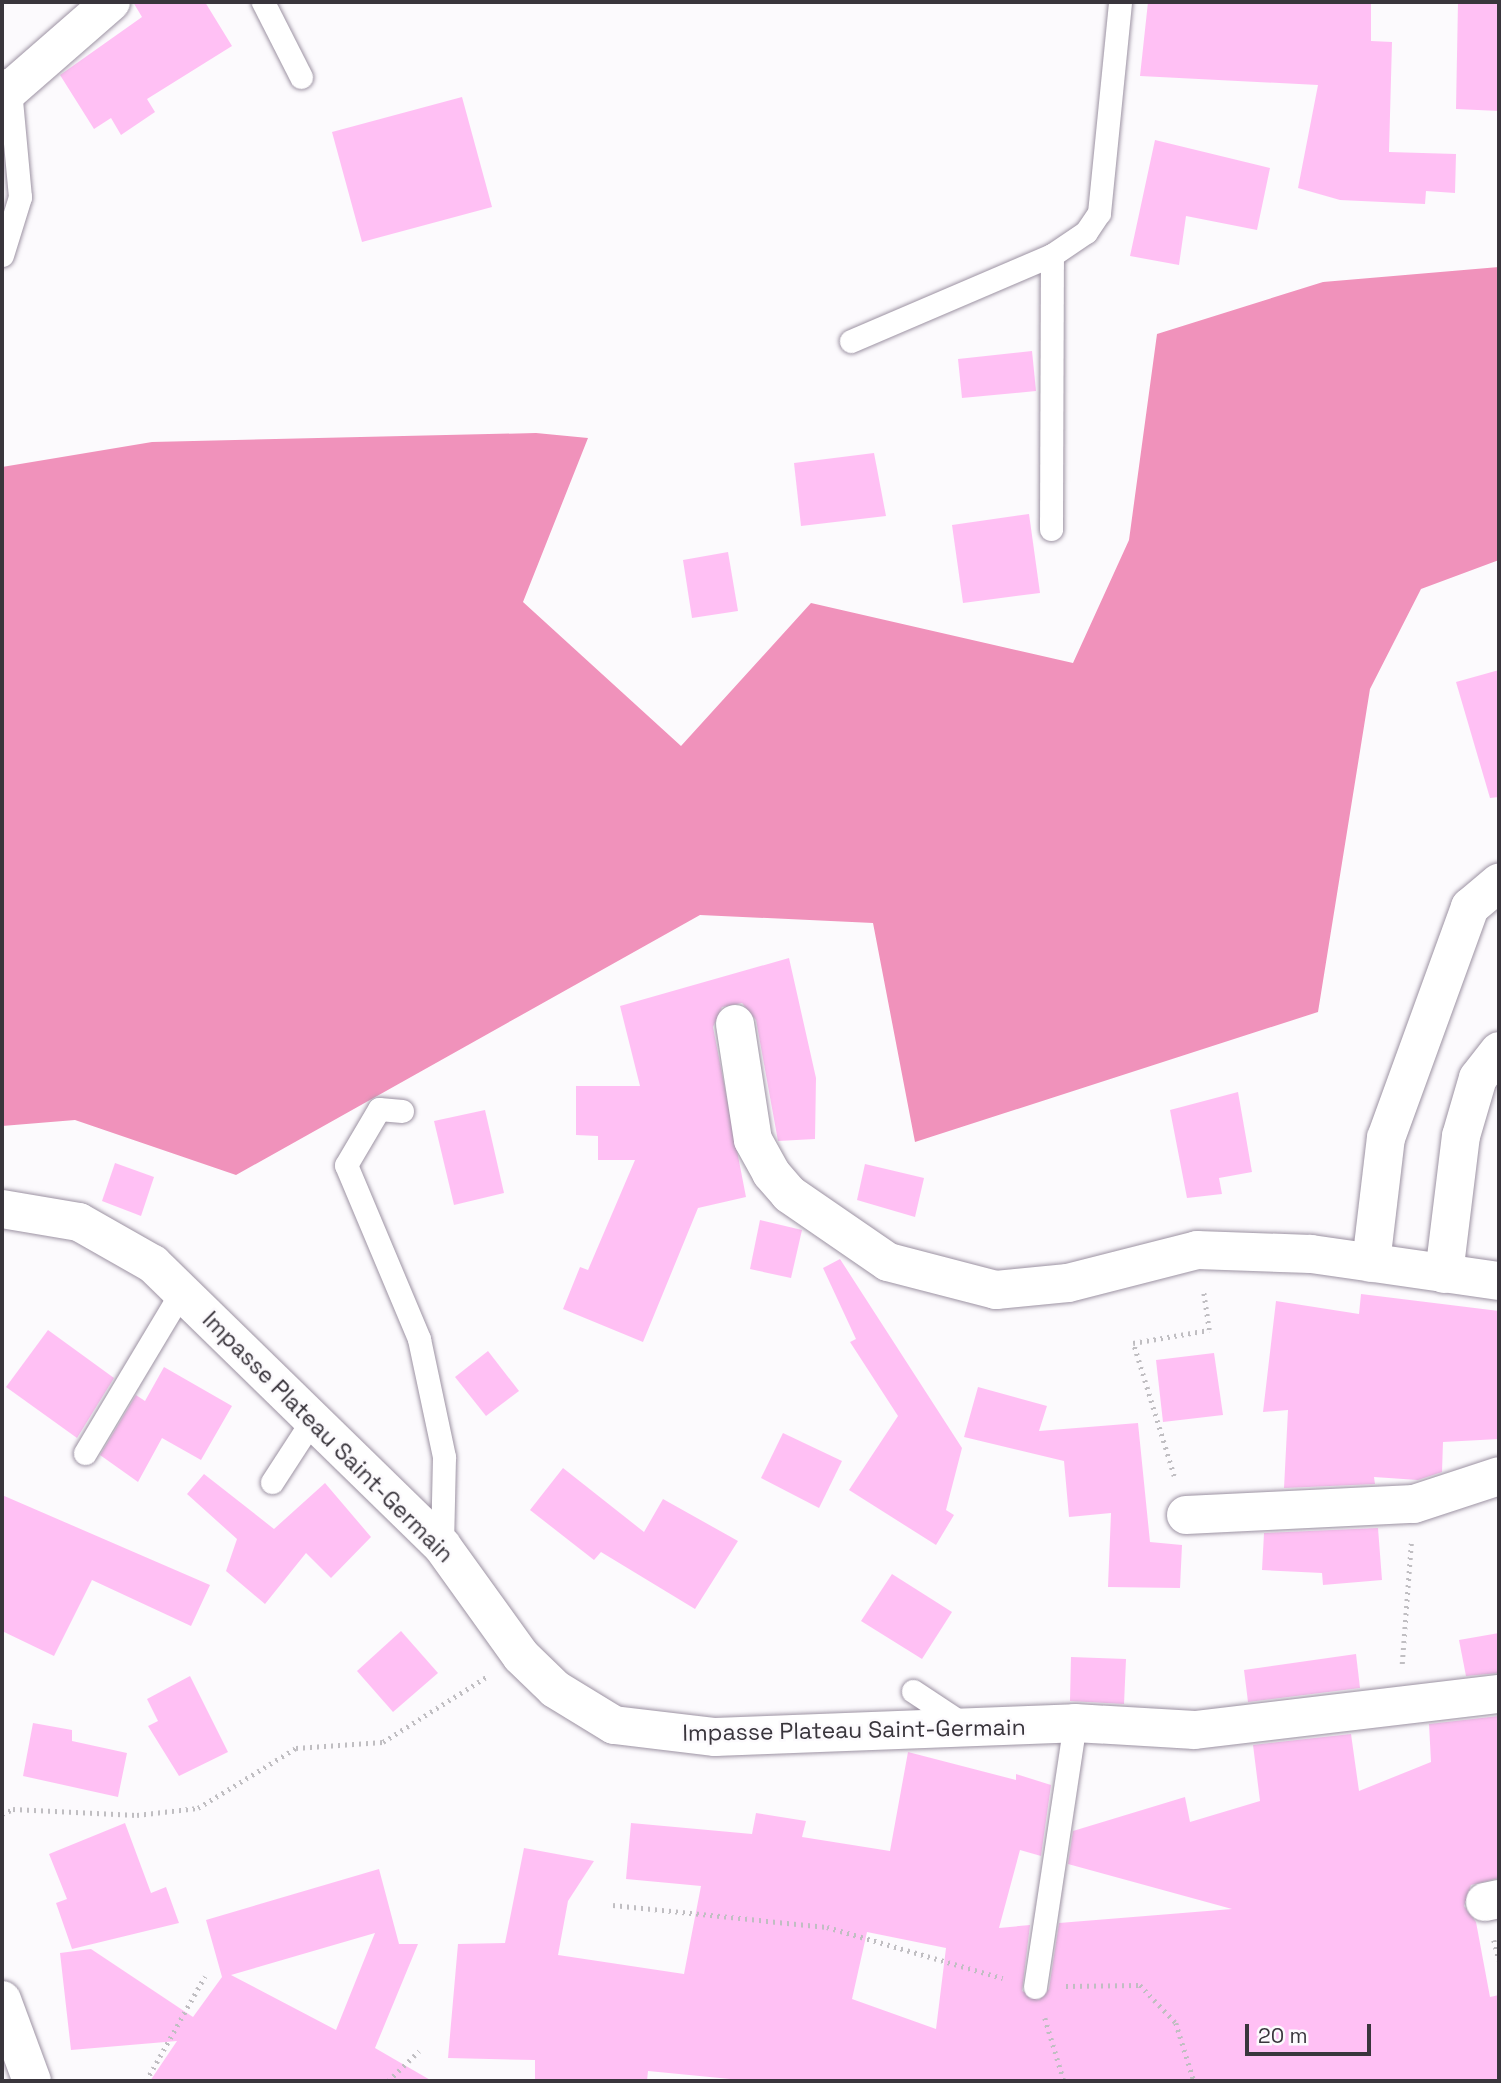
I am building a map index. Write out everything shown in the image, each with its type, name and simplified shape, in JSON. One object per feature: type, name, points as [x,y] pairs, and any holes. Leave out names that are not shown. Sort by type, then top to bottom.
[{"type":"street","points":[[6,84],[111,2]]},
{"type":"street","points":[[1371,1263],[1386,1138],[1470,906],[1499,883]]},
{"type":"street","points":[[735,1024],[753,1140],[771,1173],[789,1194],[888,1262],[996,1290],[1068,1283],[1197,1250],[1371,1263],[1499,1281]]},
{"type":"street","points":[[1444,1274],[1461,1136],[1478,1078],[1499,1051]]},
{"type":"street","name":"Impasse Plateau Saint-Germain","points":[[2,1209],[79,1222],[118,1239],[182,1291],[256,1359],[311,1422],[442,1546],[520,1656],[589,1713],[643,1731],[715,1737],[1075,1723],[1195,1730],[1499,1694]]},
{"type":"street","points":[[1186,1516],[1414,1504],[1499,1476]]},
{"type":"street","points":[[2,2000],[32,2081]]},
{"type":"lane","points":[[263,2],[301,77]]},
{"type":"lane","points":[[851,341],[1052,255],[1086,232],[1099,213],[1119,2]]},
{"type":"lane","points":[[2,255],[20,197],[6,84]]},
{"type":"lane","points":[[1051,529],[1052,255]]},
{"type":"lane","points":[[402,1111],[379,1109],[346,1165],[419,1339],[444,1457],[442,1546]]},
{"type":"lane","points":[[85,1453],[182,1291]]},
{"type":"lane","points":[[272,1482],[311,1422]]},
{"type":"lane","points":[[913,1691],[971,1729]]},
{"type":"lane","points":[[1035,1987],[1075,1723]]},
{"type":"path","points":[[1186,1516],[1133,1343],[1209,1330],[1197,1250]]},
{"type":"path","points":[[1399,1705],[1414,1504]]},
{"type":"path","points":[[2,1814],[13,1809],[137,1815],[198,1808],[296,1748],[383,1741],[520,1656]]},
{"type":"path","points":[[613,1905],[827,1927],[1035,1987],[1140,1985],[1176,2023],[1194,2081]]},
{"type":"path","points":[[146,2081],[205,1976]]},
{"type":"path","points":[[1035,1987],[1064,2081]]},
{"type":"path","points":[[388,2081],[419,2051]]},
{"type":"shaded area","points":[[1499,267],[1499,560],[1421,589],[1370,689],[1318,1012],[915,1142],[873,923],[700,915],[236,1175],[75,1120],[2,1126],[2,467],[152,442],[536,433],[588,438],[523,602],[681,746],[811,603],[1073,663],[1129,540],[1157,334],[1323,282]]},
{"type":"building","points":[[133,2],[205,2],[232,46],[147,99],[155,112],[121,135],[111,118],[94,129],[60,75],[142,17]]},
{"type":"building","points":[[1148,2],[1371,2],[1371,41],[1392,42],[1389,152],[1456,154],[1455,193],[1426,191],[1425,204],[1340,200],[1298,188],[1318,85],[1140,76]]},
{"type":"building","points":[[1458,2],[1499,2],[1499,111],[1456,109]]},
{"type":"building","points":[[462,97],[492,207],[362,242],[332,132]]},
{"type":"building","points":[[1155,140],[1270,168],[1257,230],[1186,216],[1179,265],[1130,256]]},
{"type":"building","points":[[1032,351],[1036,391],[962,398],[958,359]]},
{"type":"building","points":[[874,453],[886,516],[801,526],[794,463]]},
{"type":"building","points":[[1029,514],[1040,593],[963,603],[952,525]]},
{"type":"building","points":[[728,552],[738,611],[692,618],[683,560]]},
{"type":"building","points":[[1499,670],[1499,797],[1490,798],[1456,682]]},
{"type":"building","points":[[789,958],[816,1078],[815,1139],[778,1141],[756,1020],[742,1003],[722,1007],[713,1027],[746,1197],[698,1208],[643,1342],[563,1309],[580,1267],[588,1270],[635,1160],[598,1160],[598,1136],[576,1135],[576,1086],[640,1086],[620,1006]]},
{"type":"building","points":[[1238,1092],[1252,1172],[1219,1178],[1222,1194],[1187,1198],[1170,1110]]},
{"type":"building","points":[[485,1110],[504,1193],[454,1205],[434,1121]]},
{"type":"building","points":[[115,1163],[154,1177],[141,1216],[102,1201]]},
{"type":"building","points":[[865,1164],[924,1178],[915,1217],[857,1200]]},
{"type":"building","points":[[760,1220],[802,1230],[791,1278],[750,1269]]},
{"type":"building","points":[[840,1259],[962,1448],[946,1510],[954,1515],[936,1545],[849,1490],[898,1416],[850,1342],[856,1339],[823,1268]]},
{"type":"building","points":[[1361,1294],[1499,1311],[1499,1439],[1443,1442],[1442,1472],[1418,1480],[1374,1477],[1375,1484],[1284,1488],[1288,1410],[1263,1412],[1276,1301],[1359,1314]]},
{"type":"building","points":[[48,1330],[114,1378],[77,1438],[6,1387]]},
{"type":"building","points":[[488,1351],[519,1391],[486,1416],[455,1377]]},
{"type":"building","points":[[1214,1353],[1223,1415],[1163,1422],[1156,1360]]},
{"type":"building","points":[[164,1367],[232,1406],[201,1460],[162,1438],[138,1482],[100,1455],[136,1395],[145,1401]]},
{"type":"building","points":[[978,1387],[1047,1406],[1039,1431],[1138,1423],[1150,1542],[1182,1545],[1180,1588],[1108,1587],[1111,1513],[1069,1517],[1064,1461],[964,1437]]},
{"type":"building","points":[[783,1433],[842,1461],[819,1508],[761,1478]]},
{"type":"building","points":[[563,1468],[644,1532],[663,1499],[738,1541],[695,1609],[601,1552],[594,1560],[530,1510]]},
{"type":"building","points":[[204,1474],[274,1529],[325,1483],[371,1537],[331,1578],[306,1553],[265,1604],[226,1571],[237,1539],[187,1494]]},
{"type":"building","points":[[2,1495],[210,1585],[191,1626],[92,1580],[54,1656],[2,1631]]},
{"type":"building","points":[[1378,1528],[1382,1580],[1323,1585],[1322,1573],[1262,1570],[1264,1533]]},
{"type":"building","points":[[892,1574],[952,1612],[922,1659],[861,1621]]},
{"type":"building","points":[[401,1631],[438,1673],[393,1712],[357,1671]]},
{"type":"building","points":[[1499,1633],[1499,1673],[1466,1676],[1459,1640]]},
{"type":"building","points":[[1356,1654],[1360,1688],[1248,1702],[1244,1670]]},
{"type":"building","points":[[1071,1657],[1126,1659],[1124,1704],[1070,1701]]},
{"type":"building","points":[[190,1676],[228,1752],[179,1776],[148,1726],[158,1721],[147,1699]]},
{"type":"building","points":[[1499,1716],[1499,1878],[1471,1885],[1464,1906],[1476,1922],[1490,1997],[1499,1995],[1499,2081],[751,2081],[648,2071],[647,2081],[535,2081],[535,2060],[448,2058],[458,1944],[505,1943],[524,1848],[594,1861],[568,1901],[558,1955],[684,1974],[701,1886],[626,1879],[631,1823],[752,1834],[756,1813],[806,1821],[802,1837],[890,1851],[908,1752],[1016,1780],[1016,1774],[1051,1785],[1041,1856],[1020,1850],[999,1928],[1030,1925],[1022,1991],[1039,2000],[1049,1989],[1059,1923],[1232,1909],[1068,1864],[1073,1831],[1185,1797],[1190,1822],[1260,1801],[1253,1745],[1351,1734],[1359,1791],[1431,1762],[1429,1724]],"holes":[[[867,1932],[946,1948],[936,2029],[852,1999]]]},
{"type":"building","points":[[33,1723],[72,1730],[72,1741],[127,1753],[118,1797],[23,1776]]},
{"type":"building","points":[[125,1823],[151,1893],[166,1887],[179,1923],[72,1949],[56,1903],[67,1899],[49,1854]]},
{"type":"building","points":[[379,1869],[399,1944],[418,1944],[375,2048],[432,2081],[150,2081],[177,2041],[71,2050],[60,1953],[91,1949],[193,2017],[222,1977],[206,1920]],"holes":[[[375,1933],[336,2030],[231,1975]]]}]
